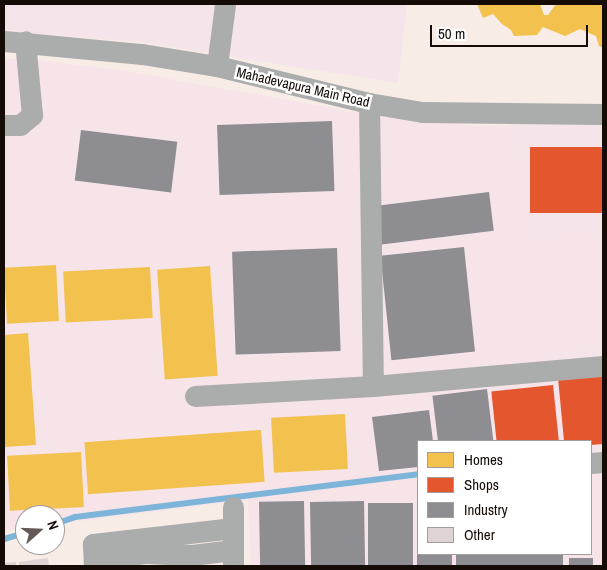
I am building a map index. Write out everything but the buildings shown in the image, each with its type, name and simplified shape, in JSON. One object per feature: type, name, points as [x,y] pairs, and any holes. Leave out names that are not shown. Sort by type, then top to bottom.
[{"type":"street","points":[[217,66],[224,4]]},
{"type":"street","name":"Mahadevapura Main Road","points":[[4,41],[142,54],[217,66],[369,103],[422,112],[603,114]]},
{"type":"street","points":[[4,125],[20,125],[32,115],[25,42]]},
{"type":"street","points":[[369,103],[373,386]]},
{"type":"street","points":[[195,396],[373,386],[603,366]]},
{"type":"street","points":[[233,517],[233,558],[180,560],[146,553],[94,563],[92,544],[233,517]]},
{"type":"shaded area","points":[[4,4],[407,4],[398,83],[138,42],[4,31]]},
{"type":"shaded area","points":[[4,59],[26,59],[119,70],[360,113],[479,126],[516,125],[528,241],[603,231],[603,346],[541,352],[549,440],[417,440],[417,555],[592,555],[592,469],[603,468],[603,566],[251,566],[248,500],[65,523],[65,505],[15,505],[15,529],[4,531]]},
{"type":"shaded area","points":[[603,124],[603,231],[528,242],[516,125]]},
{"type":"shaded area","points":[[603,346],[603,468],[592,469],[592,440],[549,440],[541,352]]},
{"type":"waterway","points":[[65,520],[75,517],[417,474]]},
{"type":"waterway","points":[[4,539],[15,536]]}]
